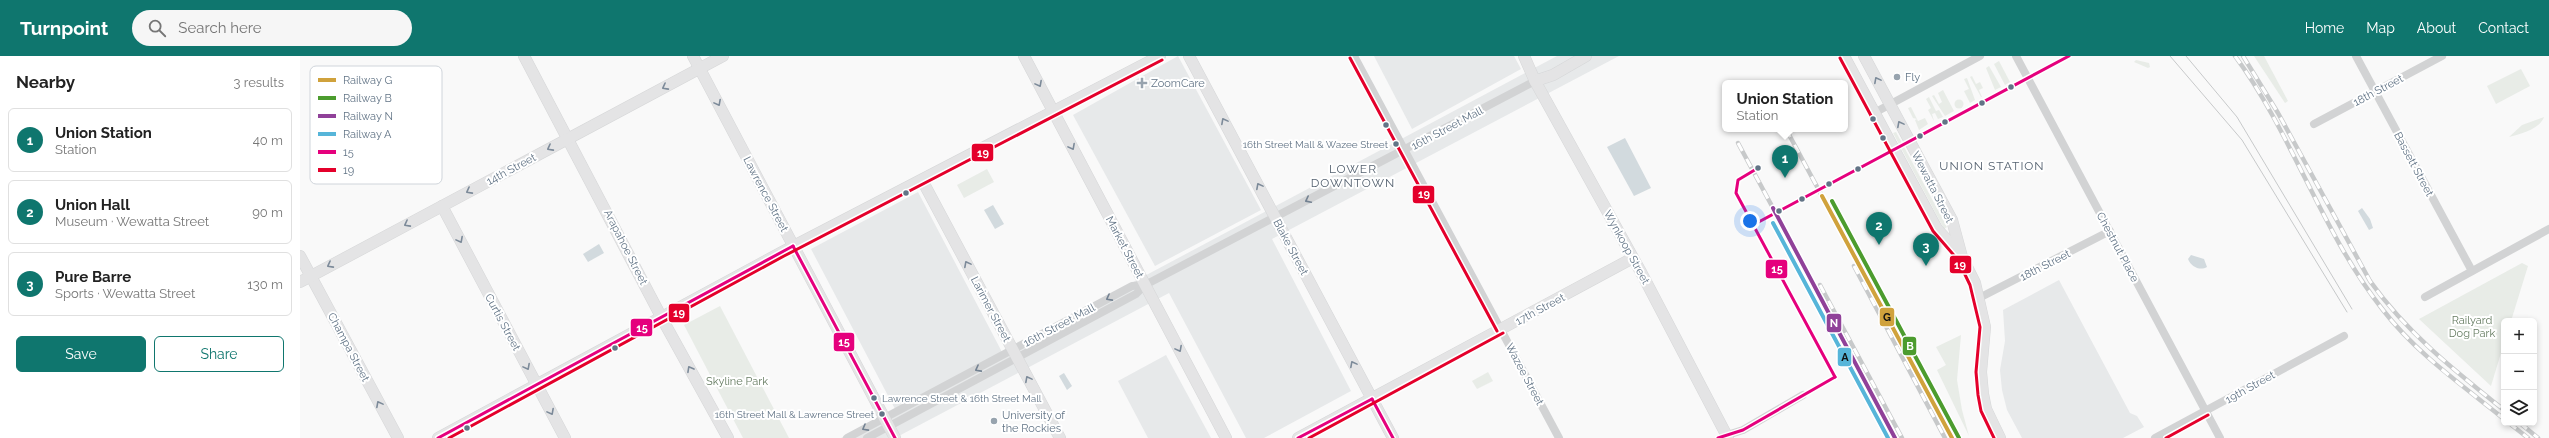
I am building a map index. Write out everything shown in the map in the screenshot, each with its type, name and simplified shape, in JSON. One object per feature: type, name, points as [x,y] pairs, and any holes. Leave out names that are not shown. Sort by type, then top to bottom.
[{"type":"street","name":"Arapahoe Street","points":[[524,56],[569,138],[661,317],[728,438]]},
{"type":"street","name":"Lawrence Street","points":[[693,56],[895,438]]},
{"type":"street","name":"14th Street","points":[[300,282],[723,56]]},
{"type":"street","name":"Market Street","points":[[1024,56],[1226,438]]},
{"type":"street","points":[[1131,72],[1147,56]]},
{"type":"street","points":[[438,438],[537,386],[793,246],[1160,56]]},
{"type":"street","name":"Blake Street","points":[[1189,56],[1393,438]]},
{"type":"street","name":"Wazee Street","points":[[1354,56],[1559,438]]},
{"type":"street","name":"Wynkoop Street","points":[[1524,56],[1535,81],[1633,258],[1724,437]]},
{"type":"street","points":[[1535,81],[1553,74],[1586,56]]},
{"type":"street","name":"Wewatta Street","points":[[1844,56],[1937,228],[1962,257]]},
{"type":"street","name":"Wewatta Street","points":[[1864,56],[1952,220],[1962,257],[1979,298],[1985,327],[1981,372],[1983,394],[1986,409],[2000,438]]},
{"type":"street","points":[[1874,113],[1980,56]]},
{"type":"street","name":"Chestnut Place","points":[[2016,56],[2220,438]]},
{"type":"street","name":"Bassett Street","points":[[2356,56],[2472,271]]},
{"type":"street","name":"18th Street","points":[[2314,124],[2442,56]]},
{"type":"street","name":"16th Street Mall","points":[[847,438],[886,422],[1015,354],[1136,294],[1145,285],[1535,81]]},
{"type":"street","name":"Larimer Street","points":[[922,180],[1060,438]]},
{"type":"street","name":"Curtis Street","points":[[442,206],[565,438]]},
{"type":"street","points":[[2425,297],[2549,229]]},
{"type":"street","name":"18th Street","points":[[1979,298],[2110,231]]},
{"type":"street","name":"Champa Street","points":[[300,256],[398,438]]},
{"type":"street","name":"17th Street","points":[[1298,438],[1633,258]]},
{"type":"street","name":"19th Street","points":[[2155,438],[2344,336]]},
{"type":"street","points":[[1724,437],[1743,430],[1803,395]]},
{"type":"street","name":"16th Street Mall","points":[[867,438],[886,422]]},
{"type":"shaded area","points":[[1178,56],[1261,210],[1155,266],[1073,115]]},
{"type":"shaded area","points":[[1374,56],[1514,56],[1521,69],[1412,129]]},
{"type":"shaded area","points":[[1557,56],[1619,56],[1272,239],[1351,391],[1264,438],[1246,438],[1169,293],[895,438],[841,438],[960,375],[895,409],[811,249],[918,192],[1002,352]]},
{"type":"shaded area","points":[[1625,138],[1651,188],[1634,196],[1607,147]]},
{"type":"shaded area","points":[[993,205],[1004,224],[995,229],[984,210]]},
{"type":"shaded area","points":[[2362,208],[2370,219],[2373,228],[2369,230],[2358,211]]},
{"type":"shaded area","points":[[599,244],[604,253],[588,262],[583,254]]},
{"type":"shaded area","points":[[2191,255],[2204,259],[2207,267],[2202,269],[2193,266],[2188,259]]},
{"type":"shaded area","points":[[2059,280],[2130,413],[2137,416],[2144,427],[2123,438],[2022,438],[2007,410],[2002,390],[2000,370],[2005,341],[2003,310]]},
{"type":"shaded area","points":[[1166,355],[1211,438],[1148,438],[1118,381]]},
{"type":"shaded area","points":[[1064,373],[1072,386],[1067,390],[1059,376]]},
{"type":"green space","points":[[2254,56],[2264,56],[2288,101],[2285,103]]},
{"type":"green space","points":[[2136,60],[2149,63],[2150,67],[2148,68],[2134,62]]},
{"type":"green space","points":[[1999,61],[2010,82],[2005,85],[1994,64]]},
{"type":"green space","points":[[1989,66],[2001,87],[1995,90],[1986,68]]},
{"type":"green space","points":[[2521,69],[2530,86],[2496,104],[2487,86]]},
{"type":"green space","points":[[1972,76],[1976,84],[1980,82],[1983,88],[1979,90],[1982,97],[1970,77]]},
{"type":"green space","points":[[1967,78],[1975,100],[1970,103],[1964,91],[1969,89],[1964,79]]},
{"type":"green space","points":[[1943,90],[1954,111],[1945,116],[1932,96],[1934,95],[1939,104],[1942,102],[1938,93]]},
{"type":"green space","points":[[1929,97],[1936,111],[1939,110],[1943,117],[1938,119],[1935,113],[1932,114],[1934,121],[1928,110],[1931,108],[1926,99]]},
{"type":"green space","points":[[1959,99],[1964,104],[1959,109],[1954,104]]},
{"type":"green space","points":[[1911,107],[1917,119],[1913,118],[1908,108]]},
{"type":"green space","points":[[2544,117],[2542,121],[2534,128],[2524,133],[2509,137],[2522,125]]},
{"type":"green space","points":[[1925,118],[1928,124],[1919,130],[1915,120],[1917,119],[1918,121]]},
{"type":"green space","points":[[1896,132],[1947,227],[1944,229],[1893,133]]},
{"type":"green space","points":[[987,169],[994,182],[964,198],[957,185]]},
{"type":"green space","name":"Railyard Dog Park","points":[[2522,263],[2528,266],[2512,318],[2501,318],[2501,353],[2491,386],[2419,319]]},
{"type":"green space","name":"Skyline Park","points":[[720,306],[789,438],[743,438],[684,325]]},
{"type":"green space","points":[[1961,335],[1957,380],[1962,410],[1969,436],[1937,370],[1946,365],[1936,347]]},
{"type":"green space","points":[[1488,372],[1493,381],[1477,389],[1472,381]]},
{"type":"tram line","points":[[2170,56],[2242,140],[2347,312]]},
{"type":"tram line","points":[[2186,56],[2237,117],[2352,309]]},
{"type":"railway","points":[[2235,56],[2256,86],[2274,118],[2342,249],[2383,310],[2396,326],[2425,354],[2501,417]]},
{"type":"railway","points":[[2243,56],[2278,113],[2370,281],[2400,318],[2432,350],[2501,408]]},
{"type":"railway","points":[[1788,132],[1822,196]]},
{"type":"railway","points":[[1738,143],[1773,208]]},
{"type":"railway","points":[[1854,266],[1945,438]]},
{"type":"railway","points":[[1820,285],[1902,438]]},
{"type":"railway","points":[[2513,426],[2528,438]]},
{"type":"railway","points":[[2524,426],[2538,438]]},
{"type":"rail line","name":"G","points":[[1822,196],[1952,438]]},
{"type":"rail line","name":"B","points":[[1832,201],[1959,438]]},
{"type":"rail line","name":"N","points":[[1773,208],[1895,438]]},
{"type":"rail line","name":"A","points":[[1773,223],[1888,438]]},
{"type":"transit line","name":"15","points":[[1753,225],[2069,56]]},
{"type":"transit line","name":"19","points":[[1350,58],[1497,331]]},
{"type":"transit line","name":"19","points":[[1840,58],[1933,231],[1958,260],[1970,285],[1980,327],[1976,372],[1978,395],[1981,411],[1994,438]]},
{"type":"transit line","name":"19","points":[[449,438],[784,256],[1162,60]]},
{"type":"transit line","name":"15","points":[[1758,168],[1738,180],[1736,193],[1835,377]]},
{"type":"transit line","name":"15","points":[[793,246],[895,438]]},
{"type":"transit line","name":"15","points":[[438,438],[793,246]]},
{"type":"transit line","name":"19","points":[[1309,438],[1503,333]]},
{"type":"transit line","name":"15","points":[[1718,438],[1743,430],[1835,377]]},
{"type":"transit line","name":"15","points":[[1372,399],[1393,438]]},
{"type":"transit line","name":"15","points":[[1298,438],[1372,399]]},
{"type":"transit line","name":"19","points":[[2166,438],[2208,415]]},
{"type":"place","name":"Fly","points":[[1897,77]]},
{"type":"place","name":"ZoomCare","points":[[1142,83]]},
{"type":"place","name":"16th Street Mall & Wazee Street","points":[[1396,144]]},
{"type":"place","name":"Union Station","points":[[1785,178]]},
{"type":"place","name":"Union Hall","points":[[1879,245]]},
{"type":"place","name":"Pure Barre","points":[[1926,266]]},
{"type":"place","name":"Lawrence Street & 16th Street Mall","points":[[874,398]]},
{"type":"place","name":"16th Street Mall & Lawrence Street","points":[[882,414]]},
{"type":"place","name":"University of the Rockies","points":[[994,421]]},
{"type":"district","name":"UNION STATION","points":[[1992,166]]},
{"type":"district","name":"LOWER DOWNTOWN","points":[[1353,176]]}]
